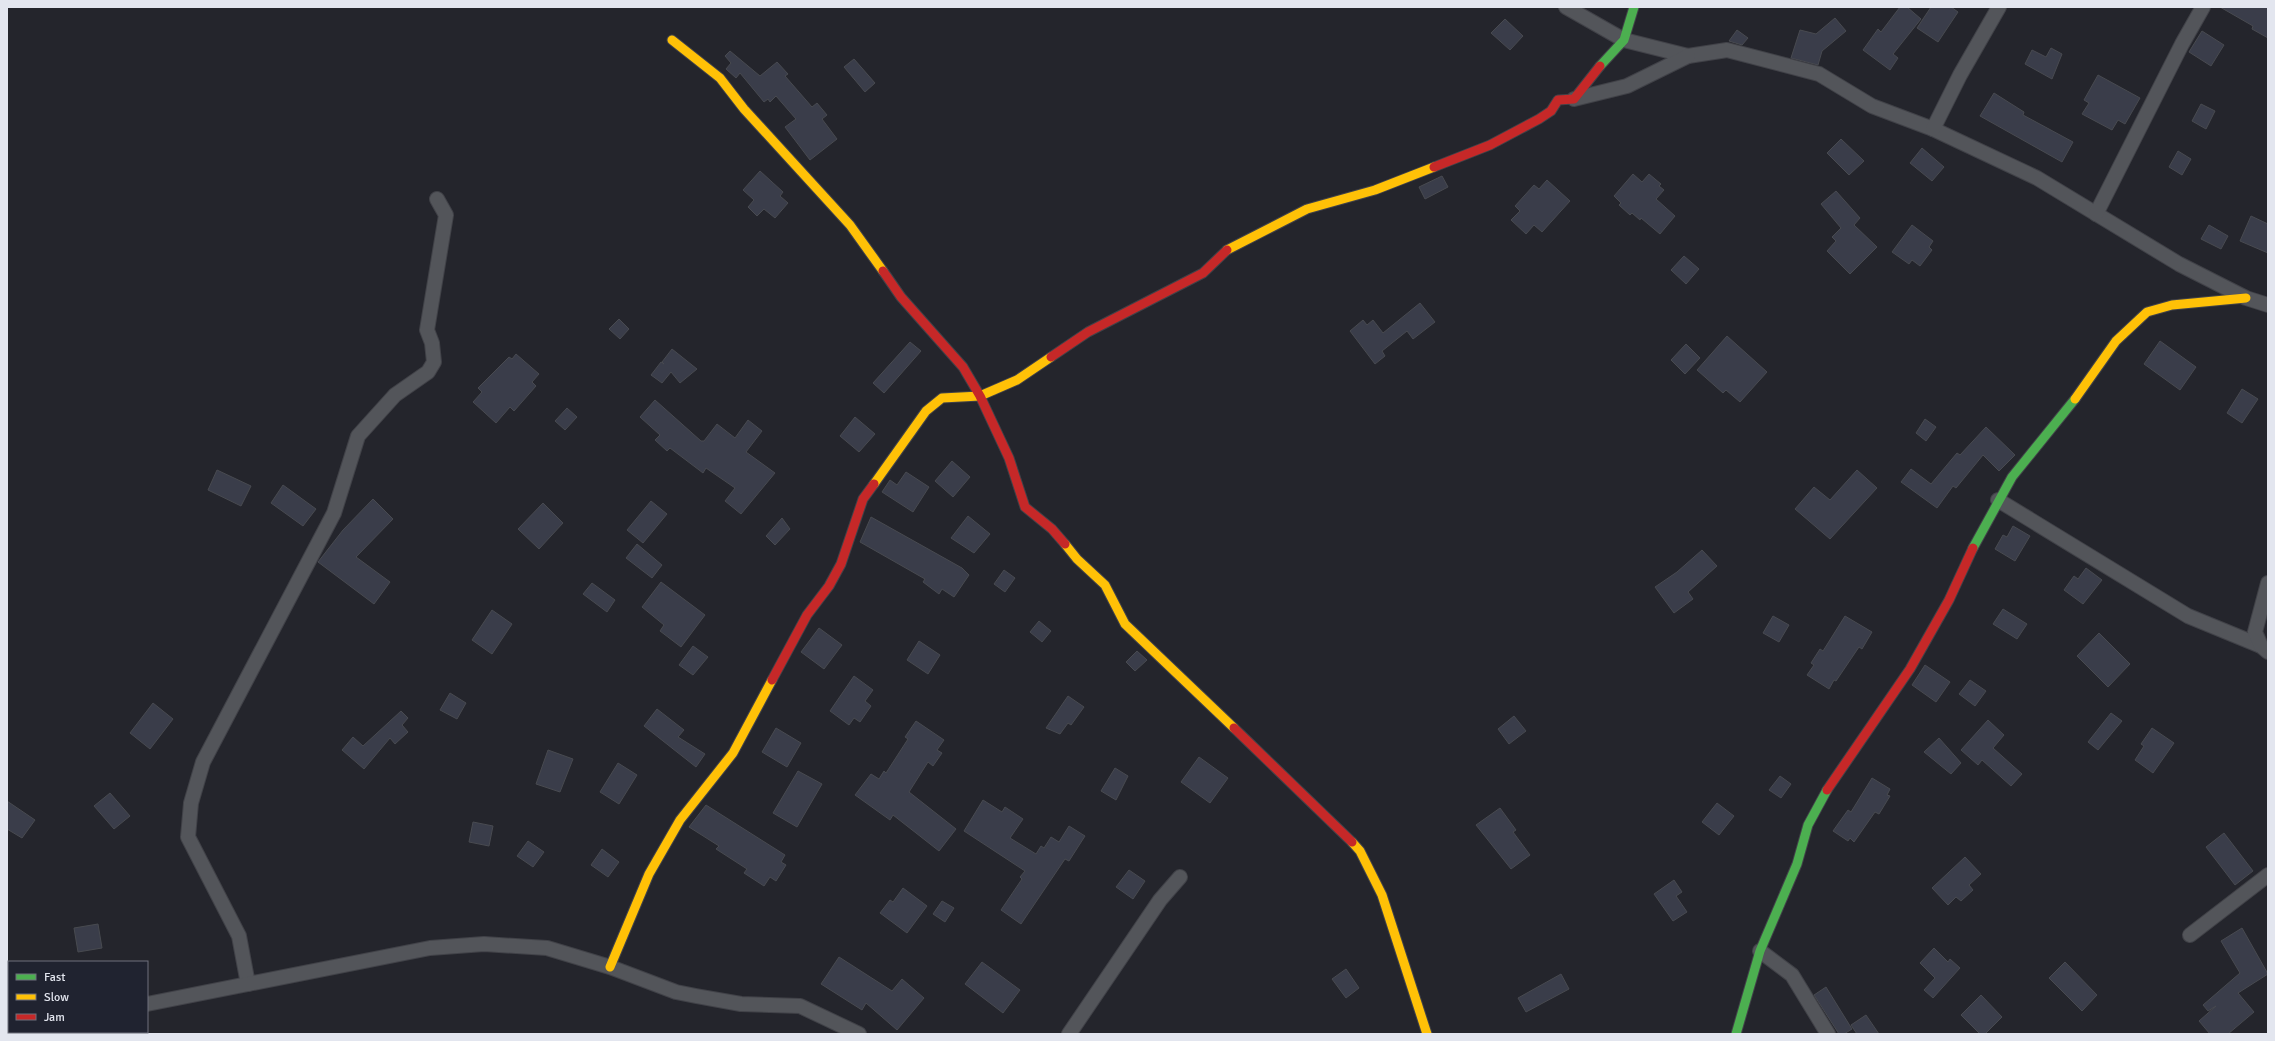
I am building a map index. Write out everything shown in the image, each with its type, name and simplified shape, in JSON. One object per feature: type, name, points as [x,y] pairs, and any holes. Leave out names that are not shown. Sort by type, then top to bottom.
[{"type":"street","points":[[1566,7],[1624,40],[1688,56]]},
{"type":"street","points":[[1574,99],[1601,64],[1624,40],[1634,7]]},
{"type":"street","points":[[1933,129],[1960,75],[1999,7]]},
{"type":"street","points":[[2096,214],[2182,44],[2203,7]]},
{"type":"street","points":[[672,40],[720,78],[744,109],[850,225],[901,297],[963,368],[980,396],[1009,458],[1025,507],[1052,529],[1077,559],[1105,585],[1125,624],[1336,825],[1360,851],[1382,895],[1427,1034]]},
{"type":"street","points":[[610,967],[649,874],[680,820],[733,753],[807,615],[836,574],[846,553],[863,499],[926,410],[942,398],[980,396],[1017,380],[1088,332],[1203,273],[1223,252],[1307,209],[1375,190],[1490,145],[1539,119],[1551,111],[1558,100],[1574,99],[1627,86],[1688,56],[1727,50],[1819,74],[1872,106],[1933,129],[2037,178],[2179,264],[2246,298],[2268,306]]},
{"type":"street","points":[[248,984],[240,936],[188,837],[191,803],[203,762],[334,512],[358,436],[395,395],[428,372],[434,362],[432,343],[427,330],[446,215],[437,199]]},
{"type":"street","points":[[1736,1034],[1760,951],[1797,864],[1808,825],[1834,777],[1910,669],[1949,600],[1998,500],[2012,476],[2070,406],[2116,341],[2147,312],[2172,305],[2246,298]]},
{"type":"street","points":[[1998,500],[2188,616],[2265,649]]},
{"type":"street","points":[[2265,649],[2255,632],[2268,583]]},
{"type":"street","points":[[2190,935],[2268,875]]},
{"type":"street","points":[[1069,1034],[1160,900],[1180,877]]},
{"type":"street","points":[[148,1004],[430,948],[484,944],[548,948],[610,967],[676,992],[696,996],[741,1004],[800,1006],[859,1034]]},
{"type":"street","points":[[1760,951],[1792,975],[1828,1034]]},
{"type":"building","points":[[1900,7],[1907,7],[1921,19],[1893,54],[1898,58],[1890,70],[1863,50],[1878,29],[1881,32]]},
{"type":"building","points":[[1931,7],[1951,7],[1958,12],[1938,42],[1917,28]]},
{"type":"building","points":[[2220,7],[2268,7],[2268,38],[2252,29],[2253,26]]},
{"type":"building","points":[[1835,18],[1846,31],[1822,51],[1818,65],[1791,58],[1800,30],[1816,34]]},
{"type":"building","points":[[1505,19],[1523,36],[1510,50],[1491,33]]},
{"type":"building","points":[[1737,30],[1748,38],[1742,45],[1729,41]]},
{"type":"building","points":[[2202,31],[2224,45],[2211,66],[2189,52]]},
{"type":"building","points":[[2051,48],[2062,54],[2052,79],[2025,64],[2032,50],[2046,57]]},
{"type":"building","points":[[730,51],[760,76],[777,62],[788,74],[785,76],[812,107],[817,103],[827,115],[822,119],[837,139],[810,160],[785,127],[796,119],[776,96],[770,102],[768,99],[764,102],[740,73],[736,78],[726,69],[731,63],[725,56]]},
{"type":"building","points":[[854,59],[875,83],[865,92],[844,67]]},
{"type":"building","points":[[2098,75],[2140,98],[2125,124],[2118,120],[2112,130],[2082,114],[2089,103],[2084,100]]},
{"type":"building","points":[[1994,93],[2024,112],[2023,115],[2073,142],[2062,162],[1980,116]]},
{"type":"building","points":[[2201,104],[2215,111],[2206,129],[2192,121]]},
{"type":"building","points":[[1841,139],[1864,161],[1849,175],[1827,153]]},
{"type":"building","points":[[1922,148],[1944,167],[1932,181],[1910,163]]},
{"type":"building","points":[[2178,151],[2191,159],[2182,175],[2169,167]]},
{"type":"building","points":[[760,171],[783,192],[780,196],[788,203],[775,218],[764,209],[757,216],[748,207],[754,200],[743,190]]},
{"type":"building","points":[[1633,174],[1642,182],[1649,174],[1661,184],[1659,186],[1664,190],[1656,199],[1675,216],[1660,234],[1641,218],[1640,220],[1632,213],[1630,215],[1619,205],[1621,203],[1614,196]]},
{"type":"building","points":[[1442,176],[1448,187],[1425,199],[1419,187]]},
{"type":"building","points":[[1547,180],[1570,201],[1542,232],[1534,225],[1526,234],[1511,220],[1520,211],[1515,206],[1534,185],[1539,189]]},
{"type":"building","points":[[1836,191],[1860,218],[1854,225],[1877,247],[1850,274],[1827,251],[1836,241],[1832,237],[1841,228],[1821,204]]},
{"type":"building","points":[[2251,216],[2268,224],[2268,253],[2240,241]]},
{"type":"building","points":[[1912,225],[1933,241],[1929,247],[1932,250],[1920,266],[1912,260],[1909,264],[1892,252]]},
{"type":"building","points":[[2209,225],[2228,236],[2221,249],[2201,239]]},
{"type":"building","points":[[1684,256],[1699,269],[1686,284],[1671,270]]},
{"type":"building","points":[[1420,303],[1435,322],[1413,339],[1407,331],[1382,351],[1385,356],[1375,364],[1350,331],[1363,320],[1367,325],[1373,320],[1383,333]]},
{"type":"building","points":[[619,319],[629,329],[620,339],[609,329]]},
{"type":"building","points":[[1727,336],[1767,372],[1740,402],[1726,390],[1723,393],[1697,370]]},
{"type":"building","points":[[2160,341],[2196,367],[2180,390],[2144,364]]},
{"type":"building","points":[[910,342],[921,351],[884,393],[873,383]]},
{"type":"building","points":[[1686,344],[1700,358],[1685,374],[1671,360]]},
{"type":"building","points":[[672,349],[697,369],[680,383],[671,372],[662,383],[651,375],[661,362],[664,364],[662,362]]},
{"type":"building","points":[[516,354],[539,374],[532,382],[536,386],[514,411],[510,407],[496,423],[473,402],[482,392],[478,388],[509,357],[512,359]]},
{"type":"building","points":[[2242,389],[2258,399],[2242,423],[2227,413]]},
{"type":"building","points":[[655,400],[701,441],[704,441],[717,424],[735,438],[748,420],[762,431],[746,452],[775,473],[741,514],[725,501],[735,488],[706,468],[703,473],[670,448],[667,451],[655,440],[660,435],[640,417]]},
{"type":"building","points":[[567,408],[577,417],[565,430],[555,421]]},
{"type":"building","points":[[855,417],[875,434],[859,452],[840,436]]},
{"type":"building","points":[[1925,419],[1936,427],[1926,441],[1916,433]]},
{"type":"building","points":[[1986,427],[2015,455],[1999,471],[1983,455],[1956,488],[1953,486],[1937,508],[1901,482],[1911,469],[1931,484],[1957,453],[1960,455]]},
{"type":"building","points":[[952,461],[970,477],[953,497],[935,481]]},
{"type":"building","points":[[217,470],[251,486],[241,506],[208,490]]},
{"type":"building","points":[[1857,470],[1877,488],[1830,539],[1795,509],[1814,487],[1830,500]]},
{"type":"building","points":[[906,472],[929,487],[913,512],[882,492],[890,480],[897,485]]},
{"type":"building","points":[[283,485],[316,509],[303,526],[271,503]]},
{"type":"building","points":[[373,499],[393,519],[356,557],[390,582],[374,604],[318,562],[343,530]]},
{"type":"building","points":[[651,501],[667,514],[643,543],[627,530]]},
{"type":"building","points":[[543,503],[563,523],[539,549],[518,529]]},
{"type":"building","points":[[968,516],[990,534],[974,553],[951,538]]},
{"type":"building","points":[[871,517],[962,568],[969,575],[954,597],[942,589],[939,594],[923,582],[925,579],[860,542]]},
{"type":"building","points":[[782,518],[790,529],[775,545],[766,536]]},
{"type":"building","points":[[2013,526],[2030,536],[2015,561],[1995,549],[2003,535],[2007,537]]},
{"type":"building","points":[[637,544],[662,565],[652,578],[626,558]]},
{"type":"building","points":[[1702,550],[1717,566],[1688,592],[1693,599],[1674,613],[1655,587],[1677,572]]},
{"type":"building","points":[[2086,568],[2102,580],[2083,604],[2064,590],[2074,576],[2078,579]]},
{"type":"building","points":[[1004,570],[1015,578],[1005,592],[994,584]]},
{"type":"building","points":[[661,582],[705,615],[681,647],[660,631],[664,625],[642,607]]},
{"type":"building","points":[[592,583],[615,600],[607,612],[583,594]]},
{"type":"building","points":[[2003,609],[2027,624],[2017,639],[1993,624]]},
{"type":"building","points":[[492,610],[512,624],[492,654],[472,640]]},
{"type":"building","points":[[1773,616],[1789,625],[1779,642],[1763,633]]},
{"type":"building","points":[[1845,616],[1872,632],[1862,649],[1859,647],[1829,689],[1807,675],[1814,665],[1811,663],[1820,649],[1823,651]]},
{"type":"building","points":[[1039,621],[1051,631],[1042,642],[1030,632]]},
{"type":"building","points":[[819,628],[842,645],[824,669],[801,652]]},
{"type":"building","points":[[2099,633],[2130,664],[2108,687],[2077,656]]},
{"type":"building","points":[[919,641],[940,655],[928,674],[907,660]]},
{"type":"building","points":[[693,646],[708,657],[693,675],[679,665]]},
{"type":"building","points":[[1137,651],[1147,660],[1135,671],[1126,662]]},
{"type":"building","points":[[1925,665],[1950,682],[1936,702],[1912,685]]},
{"type":"building","points":[[854,676],[873,690],[865,701],[871,706],[860,722],[854,718],[849,725],[830,711]]},
{"type":"building","points":[[1970,680],[1986,691],[1975,706],[1959,694]]},
{"type":"building","points":[[450,693],[466,703],[457,719],[440,710]]},
{"type":"building","points":[[1068,696],[1084,707],[1071,725],[1068,723],[1060,734],[1046,728]]},
{"type":"building","points":[[153,703],[173,719],[150,749],[130,733]]},
{"type":"building","points":[[657,709],[684,730],[678,737],[705,754],[696,767],[644,726]]},
{"type":"building","points":[[401,711],[408,718],[402,725],[408,732],[395,744],[390,738],[364,769],[342,750],[353,737],[363,746]]},
{"type":"building","points":[[2111,713],[2122,721],[2098,750],[2088,742]]},
{"type":"building","points":[[1514,716],[1526,731],[1509,744],[1498,729]]},
{"type":"building","points":[[1988,720],[2004,735],[1993,748],[2022,774],[2011,786],[1982,760],[1978,765],[1961,750]]},
{"type":"building","points":[[916,721],[944,740],[937,750],[942,753],[933,766],[928,762],[909,792],[956,829],[939,851],[893,815],[890,820],[855,795],[871,774],[879,779],[884,771],[886,773],[908,739],[905,737]]},
{"type":"building","points":[[776,728],[801,743],[787,767],[762,752]]},
{"type":"building","points":[[2152,728],[2174,743],[2153,773],[2135,760],[2144,746],[2141,744]]},
{"type":"building","points":[[1939,738],[1961,763],[1951,774],[1924,752]]},
{"type":"building","points":[[548,750],[573,759],[560,792],[536,784]]},
{"type":"building","points":[[1199,757],[1228,778],[1210,803],[1181,782]]},
{"type":"building","points":[[618,763],[637,775],[619,804],[600,792]]},
{"type":"building","points":[[1115,768],[1128,776],[1116,800],[1101,791]]},
{"type":"building","points":[[798,771],[822,784],[797,827],[773,813]]},
{"type":"building","points":[[1780,776],[1791,784],[1781,798],[1769,790]]},
{"type":"building","points":[[1872,778],[1890,789],[1887,795],[1890,796],[1879,814],[1875,812],[1854,842],[1850,838],[1848,841],[1833,831],[1848,810],[1851,812]]},
{"type":"building","points":[[110,793],[130,816],[114,829],[94,806]]},
{"type":"building","points":[[983,800],[1002,812],[1005,807],[1023,819],[1010,838],[1036,854],[1041,846],[1044,848],[1051,837],[1059,842],[1069,826],[1085,836],[1069,861],[1065,859],[1021,924],[1001,910],[1022,879],[1020,877],[1025,871],[964,831]]},
{"type":"building","points":[[7,801],[35,820],[22,838],[7,829]]},
{"type":"building","points":[[1717,803],[1734,816],[1719,835],[1702,822]]},
{"type":"building","points":[[706,805],[785,855],[781,862],[786,865],[776,881],[770,877],[764,886],[744,873],[747,869],[716,849],[719,846],[689,827]]},
{"type":"building","points":[[1500,808],[1516,830],[1513,832],[1530,855],[1511,869],[1476,825]]},
{"type":"building","points":[[473,822],[493,826],[489,846],[469,842]]},
{"type":"building","points":[[2224,833],[2253,871],[2235,885],[2206,847]]},
{"type":"building","points":[[528,841],[544,852],[533,867],[517,856]]},
{"type":"building","points":[[602,849],[619,862],[608,877],[591,865]]},
{"type":"building","points":[[1965,857],[1981,874],[1969,885],[1973,890],[1961,901],[1956,897],[1948,905],[1932,888]]},
{"type":"building","points":[[1129,870],[1145,881],[1133,899],[1116,887]]},
{"type":"building","points":[[1674,880],[1682,892],[1676,896],[1687,912],[1673,921],[1654,894]]},
{"type":"building","points":[[903,888],[927,906],[907,933],[880,913],[890,900],[893,902]]},
{"type":"building","points":[[942,901],[954,908],[945,922],[933,914]]},
{"type":"building","points":[[98,924],[102,948],[78,952],[74,928]]},
{"type":"building","points":[[2242,928],[2268,974],[2238,993],[2254,1012],[2228,1034],[2210,1034],[2199,1021],[2216,1006],[2208,1011],[2203,1005],[2240,973],[2221,941]]},
{"type":"building","points":[[1934,948],[1948,962],[1950,959],[1960,968],[1933,998],[1924,990],[1935,978],[1920,963]]},
{"type":"building","points":[[839,957],[892,991],[902,979],[924,998],[897,1030],[866,1003],[862,1010],[821,984]]},
{"type":"building","points":[[982,962],[1020,990],[1003,1013],[965,984]]},
{"type":"building","points":[[2065,962],[2097,995],[2082,1011],[2049,978]]},
{"type":"building","points":[[1346,969],[1359,988],[1346,998],[1332,979]]},
{"type":"building","points":[[1561,974],[1569,989],[1526,1012],[1518,998]]},
{"type":"building","points":[[1826,987],[1852,1029],[1844,1034],[1839,1034],[1814,995]]},
{"type":"building","points":[[1981,995],[2002,1017],[1985,1034],[1980,1034],[1961,1015]]},
{"type":"building","points":[[1866,1015],[1879,1034],[1857,1034],[1851,1025]]},
{"type":"traffic: fast","points":[[1600,66],[1624,40],[1634,7]]},
{"type":"traffic: fast","points":[[1973,548],[2012,477],[2075,399]]},
{"type":"traffic: fast","points":[[1736,1034],[1760,951],[1797,864],[1808,825],[1827,790]]},
{"type":"traffic: slow","points":[[672,40],[720,78],[744,109],[850,225],[883,271]]},
{"type":"traffic: slow","points":[[1227,250],[1307,209],[1375,190],[1434,167]]},
{"type":"traffic: slow","points":[[2075,399],[2116,341],[2147,312],[2172,305],[2246,298]]},
{"type":"traffic: slow","points":[[874,484],[926,411],[942,398],[980,396],[1017,380],[1051,357]]},
{"type":"traffic: slow","points":[[1065,544],[1077,559],[1105,585],[1125,624],[1234,728]]},
{"type":"traffic: slow","points":[[610,967],[649,874],[680,820],[733,753],[772,680]]},
{"type":"traffic: slow","points":[[1352,842],[1360,851],[1382,895],[1427,1034]]},
{"type":"traffic: jam","points":[[1434,167],[1490,145],[1539,119],[1551,111],[1558,100],[1574,99],[1600,66]]},
{"type":"traffic: jam","points":[[1051,357],[1088,332],[1203,273],[1227,250]]},
{"type":"traffic: jam","points":[[883,271],[901,297],[963,367],[980,396],[1009,458],[1025,507],[1052,529],[1065,544]]},
{"type":"traffic: jam","points":[[772,680],[807,615],[829,586],[841,564],[863,499],[874,484]]},
{"type":"traffic: jam","points":[[1827,790],[1910,669],[1949,600],[1973,548]]},
{"type":"traffic: jam","points":[[1234,728],[1352,842]]}]
